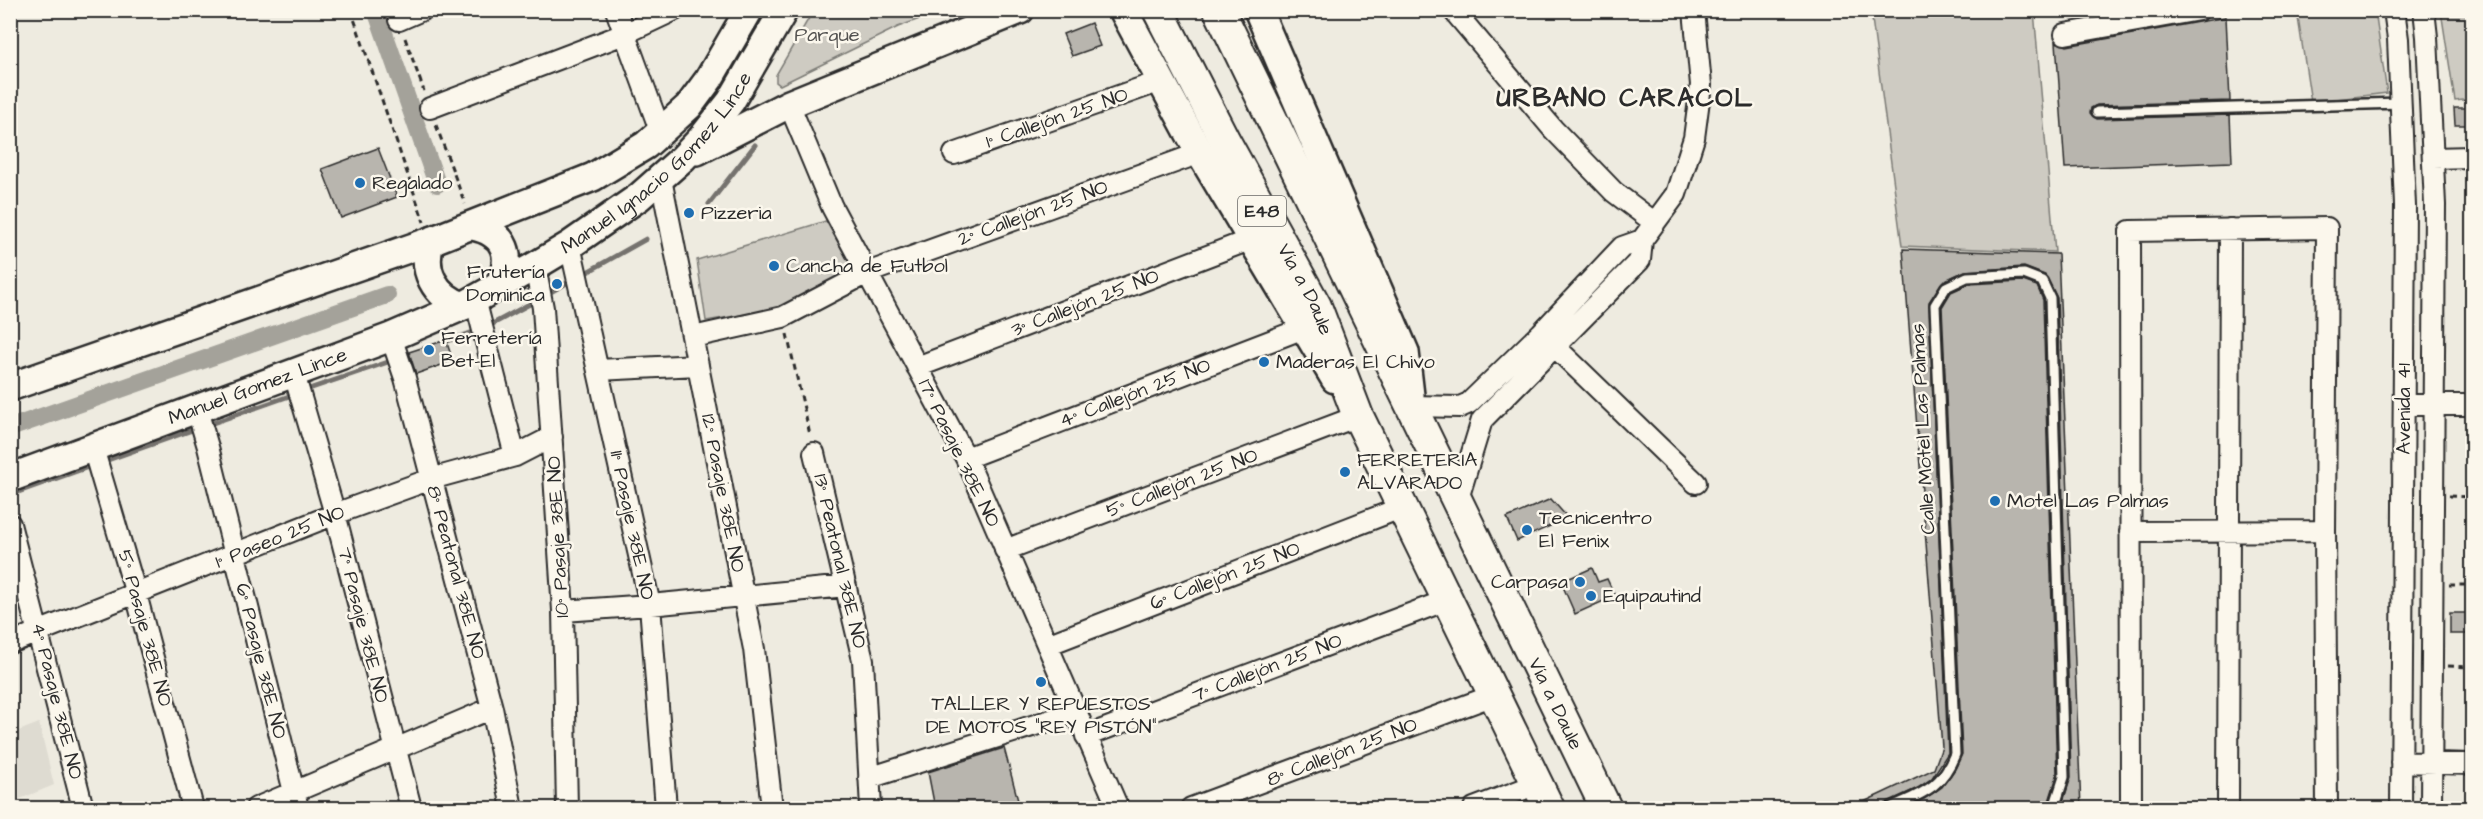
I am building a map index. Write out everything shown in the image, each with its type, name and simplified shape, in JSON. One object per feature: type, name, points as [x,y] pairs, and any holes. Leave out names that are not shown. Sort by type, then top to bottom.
[{"type":"main road","name":"Manuel Ignacio Gomez Lince","points":[[472,226],[594,177],[629,157],[661,133],[700,92],[749,10]]},
{"type":"main road","name":"Manuel Ignacio Gomez Lince","points":[[499,286],[570,245],[661,179],[683,158],[731,101],[784,10]]},
{"type":"main road","points":[[683,158],[789,104],[1020,10]]},
{"type":"main road","name":"Vía a Daule","points":[[1158,10],[1224,141],[1316,306],[1358,416]]},
{"type":"main road","name":"Vía a Daule","points":[[1219,10],[1606,808]]},
{"type":"main road","name":"Vía a Daule","points":[[1258,10],[1405,352],[1411,406]]},
{"type":"main road","name":"Vía a Daule","points":[[1122,15],[1200,153],[1358,416],[1543,796]]},
{"type":"main road","points":[[10,387],[472,226],[492,232],[504,248],[507,267],[499,286]]},
{"type":"main road","points":[[430,241],[426,264],[432,280],[444,297],[469,303]]},
{"type":"main road","name":"Manuel Gomez Lince","points":[[10,478],[391,337],[469,303],[499,286]]},
{"type":"street","points":[[399,20],[422,10]]},
{"type":"street","points":[[616,10],[661,133]]},
{"type":"street","points":[[430,108],[624,34],[675,10]]},
{"type":"street","points":[[1453,10],[1552,129],[1614,192],[1655,223]]},
{"type":"street","points":[[1457,502],[1482,420],[1640,260],[1642,240],[1676,194],[1694,138],[1701,85],[1694,10]]},
{"type":"street","points":[[2065,34],[2199,10]]},
{"type":"street","name":"Avenida 41","points":[[2394,10],[2405,206],[2401,808]]},
{"type":"street","name":"Avenida 41","points":[[2424,10],[2435,205],[2431,808]]},
{"type":"street","name":"1° Callejón 25 NO","points":[[954,154],[1161,81]]},
{"type":"street","name":"17° Pasaje 38E NO","points":[[789,104],[832,207],[966,458],[1118,808]]},
{"type":"street","name":"2° Callejón 25 NO","points":[[693,337],[783,317],[867,273],[1200,153]]},
{"type":"street","points":[[2433,158],[2472,157]]},
{"type":"street","name":"12° Pasaje 38E NO","points":[[661,179],[754,649],[772,808]]},
{"type":"street","points":[[2131,808],[2130,231],[2327,228],[2325,531],[2327,808]]},
{"type":"street","points":[[2228,808],[2229,229]]},
{"type":"street","name":"3° Callejón 25 NO","points":[[917,367],[1252,239]]},
{"type":"street","points":[[1411,406],[1460,407],[1469,402],[1541,333],[1622,247],[1642,240]]},
{"type":"street","name":"11° Pasaje 38E NO","points":[[570,245],[650,605],[666,808]]},
{"type":"street","name":"10° Pasaje 38E NO","points":[[535,266],[543,308],[563,611],[567,808]]},
{"type":"street","points":[[469,303],[515,456]]},
{"type":"street","name":"4° Callejón 25 NO","points":[[966,458],[1304,328]]},
{"type":"street","points":[[1541,333],[1696,483]]},
{"type":"street","name":"8° Peatonal 38E NO","points":[[391,337],[405,378],[492,708],[512,808]]},
{"type":"street","points":[[598,370],[698,366]]},
{"type":"street","name":"7° Pasaje 38E NO","points":[[294,374],[335,514],[411,808]]},
{"type":"street","points":[[2404,405],[2472,405]]},
{"type":"street","name":"6° Pasaje 38E NO","points":[[197,410],[296,801]]},
{"type":"street","name":"5° Callejón 25 NO","points":[[1005,550],[1358,416]]},
{"type":"street","name":"1° Paseo 25 NO","points":[[10,643],[235,556],[335,514],[431,479],[515,456],[552,437]]},
{"type":"street","name":"5° Pasaje 38E NO","points":[[93,448],[136,594],[194,808]]},
{"type":"street","name":"13° Peatonal 38E NO","points":[[814,453],[863,660],[871,808]]},
{"type":"street","name":"6° Callejón 25 NO","points":[[1047,645],[1403,507]]},
{"type":"street","name":"4° Pasaje 38E NO","points":[[10,524],[40,632],[83,808]]},
{"type":"street","points":[[2403,527],[2433,528]]},
{"type":"street","points":[[2130,532],[2325,531]]},
{"type":"street","points":[[563,611],[846,586]]},
{"type":"street","name":"7° Callejón 25 NO","points":[[1086,736],[1447,600]]},
{"type":"street","name":"8° Callejón 25 NO","points":[[1191,808],[1494,695]]},
{"type":"street","points":[[256,808],[296,801],[395,751],[492,708]]},
{"type":"street","points":[[869,778],[1076,712]]},
{"type":"street","points":[[2402,762],[2472,764]]},
{"type":"street","points":[[1474,808],[1543,796]]},
{"type":"lane","points":[[2097,112],[2401,103]]},
{"type":"lane","name":"Calle Motel Las Palmas","points":[[1890,808],[1930,789],[1948,772],[1955,754],[1935,305],[1946,287],[1967,277],[2024,274],[2042,281],[2050,298],[2064,777],[2054,808]]},
{"type":"path","points":[[351,10],[430,241]]},
{"type":"path","name":"13° Peatonal 38E NO","points":[[783,317],[814,453]]},
{"type":"shaded area","points":[[39,723],[54,785],[15,801],[11,786],[11,734]]},
{"type":"green space","name":"Parque","points":[[813,11],[941,11],[898,27],[780,85],[776,82],[776,75]]},
{"type":"green space","points":[[1871,11],[2034,11],[2055,252],[1902,246]]},
{"type":"green space","points":[[2297,11],[2375,11],[2387,93],[2311,102]]},
{"type":"green space","points":[[2441,11],[2472,11],[2472,99],[2455,101]]},
{"type":"green space","name":"Cancha de Futbol","points":[[826,221],[854,271],[782,308],[706,321],[697,260]]},
{"type":"building","points":[[2226,17],[2230,101],[2097,105],[2091,108],[2090,113],[2097,119],[2230,115],[2232,162],[2065,168],[2056,42],[2067,46]]},
{"type":"building","points":[[1091,23],[1100,46],[1072,56],[1063,34]]},
{"type":"building","points":[[2454,108],[2472,108],[2472,125],[2455,125]]},
{"type":"building","name":"Regalado","points":[[378,148],[397,197],[341,218],[322,169]]},
{"type":"building","points":[[1903,249],[2058,254],[2081,808],[2061,808],[2071,777],[2057,298],[2045,275],[2024,267],[1965,271],[1943,281],[1929,302],[1948,753],[1932,778],[1918,788],[1887,802],[1883,808],[1851,808],[1934,769],[1942,747]]},
{"type":"building","name":"Motel Las Palmas","points":[[2023,281],[2037,286],[2043,300],[2057,776],[2047,808],[1905,808],[1942,787],[1962,754],[1942,307],[1951,292],[1969,284]]},
{"type":"building","points":[[446,340],[453,361],[416,374],[409,352]]},
{"type":"building","name":"Tecnicentro El Fenix","points":[[1551,499],[1568,518],[1517,541],[1507,518]]},
{"type":"building","name":"Equipautind","points":[[1592,568],[1598,582],[1607,579],[1615,596],[1575,614],[1561,582]]},
{"type":"building","points":[[2450,613],[2472,613],[2472,634],[2450,634]]},
{"type":"building","points":[[1004,748],[1020,808],[935,808],[928,772]]},
{"type":"waterway","points":[[376,10],[437,184]]},
{"type":"waterway","points":[[709,204],[755,145]]},
{"type":"waterway","points":[[582,275],[646,239]]},
{"type":"waterway","points":[[545,295],[574,279]]},
{"type":"waterway","points":[[10,428],[387,295]]},
{"type":"waterway","points":[[487,327],[537,300]]},
{"type":"waterway","points":[[442,343],[479,330]]},
{"type":"waterway","points":[[303,391],[394,360]]},
{"type":"waterway","points":[[207,425],[295,394]]},
{"type":"waterway","points":[[102,462],[198,428]]},
{"type":"waterway","points":[[10,495],[94,465]]},
{"type":"place","name":"Regalado","points":[[360,183]]},
{"type":"place","name":"Pizzeria","points":[[689,213]]},
{"type":"place","name":"Cancha de Futbol","points":[[774,266]]},
{"type":"place","name":"Frutería Dominica","points":[[557,284]]},
{"type":"place","name":"Ferretería Bet-El","points":[[429,350]]},
{"type":"place","name":"Maderas El Chivo","points":[[1264,362]]},
{"type":"place","name":"FERRETERIA ALVARADO","points":[[1345,472]]},
{"type":"place","name":"Motel Las Palmas","points":[[1995,501]]},
{"type":"place","name":"Tecnicentro El Fenix","points":[[1527,530]]},
{"type":"place","name":"Carpasa","points":[[1580,582]]},
{"type":"place","name":"Equipautind","points":[[1591,596]]},
{"type":"place","name":"TALLER Y REPUESTOS DE MOTOS \"REY PISTÓN\"","points":[[1041,682]]},
{"type":"district","name":"URBANO CARACOL","points":[[1625,98]]}]
